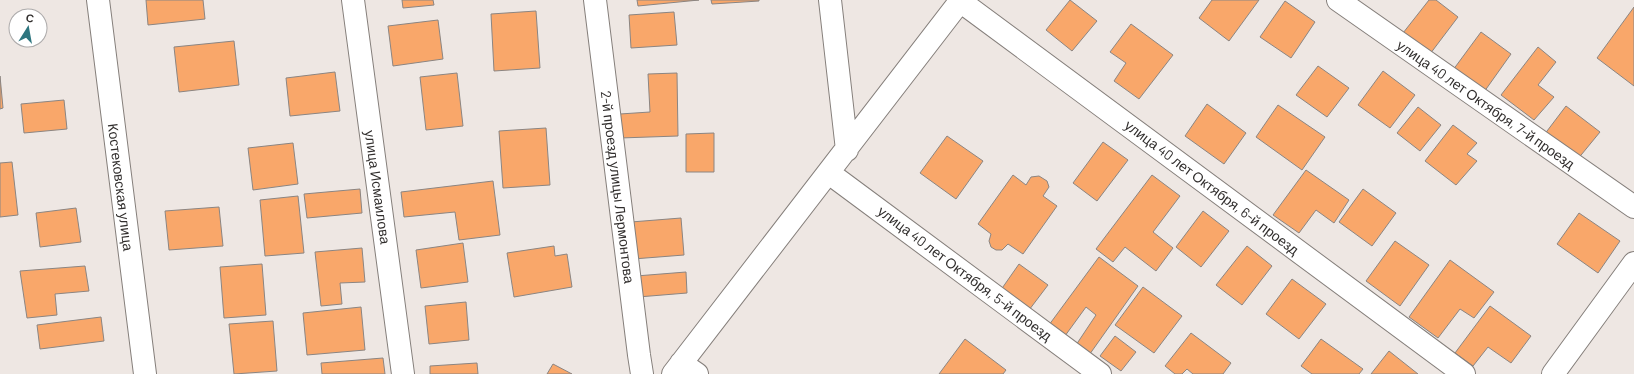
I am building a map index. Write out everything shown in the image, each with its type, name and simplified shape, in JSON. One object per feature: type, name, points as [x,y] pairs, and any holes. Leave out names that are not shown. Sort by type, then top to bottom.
[{"type":"street","name":"Костековская улица","points":[[98,0],[145,374]]},
{"type":"street","name":"улица Исмаилова","points":[[353,0],[402,374]]},
{"type":"street","name":"2-й проезд улицы Лермонтова","points":[[595,0],[642,374]]},
{"type":"street","points":[[830,0],[847,150]]},
{"type":"street","points":[[684,370],[829,173],[960,0]]},
{"type":"street","name":"улица 40 лет Октября, 6-й проезд","points":[[960,0],[1464,374]]},
{"type":"street","name":"улица 40 лет Октября, 7-й проезд","points":[[1338,0],[1634,208]]},
{"type":"street","name":"улица 40 лет Октября, 5-й проезд","points":[[829,173],[1100,374]]},
{"type":"street","points":[[1553,374],[1634,263]]},
{"type":"building","points":[[146,0],[203,0],[205,19],[148,25]]},
{"type":"building","points":[[402,0],[433,0],[434,5],[403,8]]},
{"type":"building","points":[[637,0],[699,0],[638,6]]},
{"type":"building","points":[[711,0],[759,0],[759,1],[712,4]]},
{"type":"building","points":[[1070,0],[1097,21],[1072,51],[1046,30]]},
{"type":"building","points":[[1212,0],[1259,0],[1229,41],[1199,18]]},
{"type":"building","points":[[1429,0],[1436,0],[1458,17],[1430,54],[1403,33]]},
{"type":"building","points":[[1285,1],[1315,22],[1291,58],[1260,37]]},
{"type":"building","points":[[1634,7],[1634,86],[1597,58]]},
{"type":"building","points":[[536,11],[540,68],[494,71],[491,14]]},
{"type":"building","points":[[674,12],[677,45],[631,48],[629,15]]},
{"type":"building","points":[[438,20],[443,59],[393,66],[388,26]]},
{"type":"building","points":[[1131,24],[1173,55],[1139,99],[1114,81],[1126,63],[1110,52]]},
{"type":"building","points":[[1481,32],[1511,54],[1484,92],[1453,70]]},
{"type":"building","points":[[234,41],[239,85],[179,92],[174,47]]},
{"type":"building","points":[[1538,47],[1556,62],[1538,85],[1554,97],[1534,120],[1501,95]]},
{"type":"building","points":[[1318,66],[1349,88],[1327,117],[1296,95]]},
{"type":"building","points":[[1383,71],[1415,95],[1390,128],[1358,105]]},
{"type":"building","points":[[335,72],[340,111],[290,116],[286,78]]},
{"type":"building","points":[[457,73],[463,126],[426,130],[420,77]]},
{"type":"building","points":[[677,73],[678,136],[620,138],[620,114],[650,112],[648,74]]},
{"type":"building","points":[[0,76],[3,108],[0,109]]},
{"type":"building","points":[[64,100],[67,129],[24,133],[21,104]]},
{"type":"building","points":[[1207,104],[1246,133],[1224,164],[1185,136]]},
{"type":"building","points":[[1278,105],[1325,137],[1302,170],[1256,137]]},
{"type":"building","points":[[1566,106],[1600,132],[1577,160],[1544,135]]},
{"type":"building","points":[[1418,107],[1441,125],[1420,151],[1397,133]]},
{"type":"building","points":[[1453,125],[1477,143],[1467,154],[1477,161],[1456,185],[1425,161]]},
{"type":"building","points":[[546,128],[550,185],[503,188],[499,131]]},
{"type":"building","points":[[714,133],[714,172],[686,172],[686,134]]},
{"type":"building","points":[[947,136],[983,161],[956,199],[920,173]]},
{"type":"building","points":[[1103,142],[1128,160],[1097,201],[1073,183]]},
{"type":"building","points":[[293,143],[298,184],[253,190],[248,148]]},
{"type":"building","points":[[12,162],[18,215],[0,217],[0,163]]},
{"type":"building","points":[[1306,170],[1349,200],[1334,223],[1316,210],[1299,233],[1273,215]]},
{"type":"building","points":[[1013,175],[1026,185],[1031,177],[1039,176],[1047,181],[1049,187],[1043,196],[1057,206],[1023,254],[1008,244],[1002,250],[996,250],[991,247],[989,241],[991,234],[978,224]]},
{"type":"building","points":[[1152,175],[1180,196],[1153,232],[1173,248],[1156,271],[1125,247],[1113,262],[1096,249]]},
{"type":"building","points":[[493,181],[500,235],[459,240],[455,212],[404,217],[401,192]]},
{"type":"building","points":[[360,189],[362,213],[307,218],[304,194]]},
{"type":"building","points":[[1363,189],[1396,213],[1372,246],[1339,222]]},
{"type":"building","points":[[298,196],[304,253],[265,256],[260,200]]},
{"type":"building","points":[[219,207],[223,246],[169,250],[165,211]]},
{"type":"building","points":[[76,208],[81,242],[40,247],[36,213]]},
{"type":"building","points":[[1203,211],[1229,231],[1201,267],[1176,247]]},
{"type":"building","points":[[1579,213],[1620,241],[1598,273],[1557,244]]},
{"type":"building","points":[[681,218],[684,255],[633,259],[631,222]]},
{"type":"building","points":[[1395,241],[1429,265],[1400,306],[1366,281]]},
{"type":"building","points":[[463,243],[468,282],[421,288],[416,250]]},
{"type":"building","points":[[554,246],[555,256],[567,254],[572,287],[514,297],[507,253]]},
{"type":"building","points":[[1247,246],[1272,266],[1242,305],[1216,285]]},
{"type":"building","points":[[362,248],[365,282],[340,283],[342,304],[321,306],[315,252]]},
{"type":"building","points":[[1099,257],[1138,286],[1087,358],[1074,348],[1096,315],[1086,307],[1062,340],[1046,329]]},
{"type":"building","points":[[1450,260],[1494,292],[1474,318],[1460,309],[1438,338],[1409,317]]},
{"type":"building","points":[[262,264],[266,315],[224,318],[220,267]]},
{"type":"building","points":[[1019,264],[1048,285],[1026,314],[998,294]]},
{"type":"building","points":[[85,266],[89,291],[55,294],[57,315],[27,318],[20,271]]},
{"type":"building","points":[[686,272],[687,293],[638,297],[636,276]]},
{"type":"building","points":[[1292,279],[1326,304],[1299,339],[1266,314]]},
{"type":"building","points":[[1143,287],[1182,316],[1154,353],[1115,325]]},
{"type":"building","points":[[466,302],[469,340],[429,344],[425,306]]},
{"type":"building","points":[[1490,306],[1531,336],[1511,363],[1488,347],[1473,366],[1455,353]]},
{"type":"building","points":[[361,307],[365,350],[307,355],[303,313]]},
{"type":"building","points":[[101,317],[104,341],[40,349],[37,325]]},
{"type":"building","points":[[273,321],[277,371],[234,374],[229,324]]},
{"type":"building","points":[[1191,333],[1231,363],[1223,374],[1193,374],[1187,369],[1182,374],[1175,374],[1165,366]]},
{"type":"building","points":[[1115,336],[1136,352],[1121,371],[1100,356]]},
{"type":"building","points":[[965,339],[1006,370],[1003,374],[939,374]]},
{"type":"building","points":[[1321,339],[1363,369],[1359,374],[1312,374],[1301,366]]},
{"type":"building","points":[[1389,351],[1418,374],[1371,374]]},
{"type":"building","points":[[383,358],[385,374],[322,374],[321,363]]},
{"type":"building","points":[[477,363],[478,374],[430,374],[430,366]]},
{"type":"building","points":[[553,364],[572,374],[547,374]]}]
